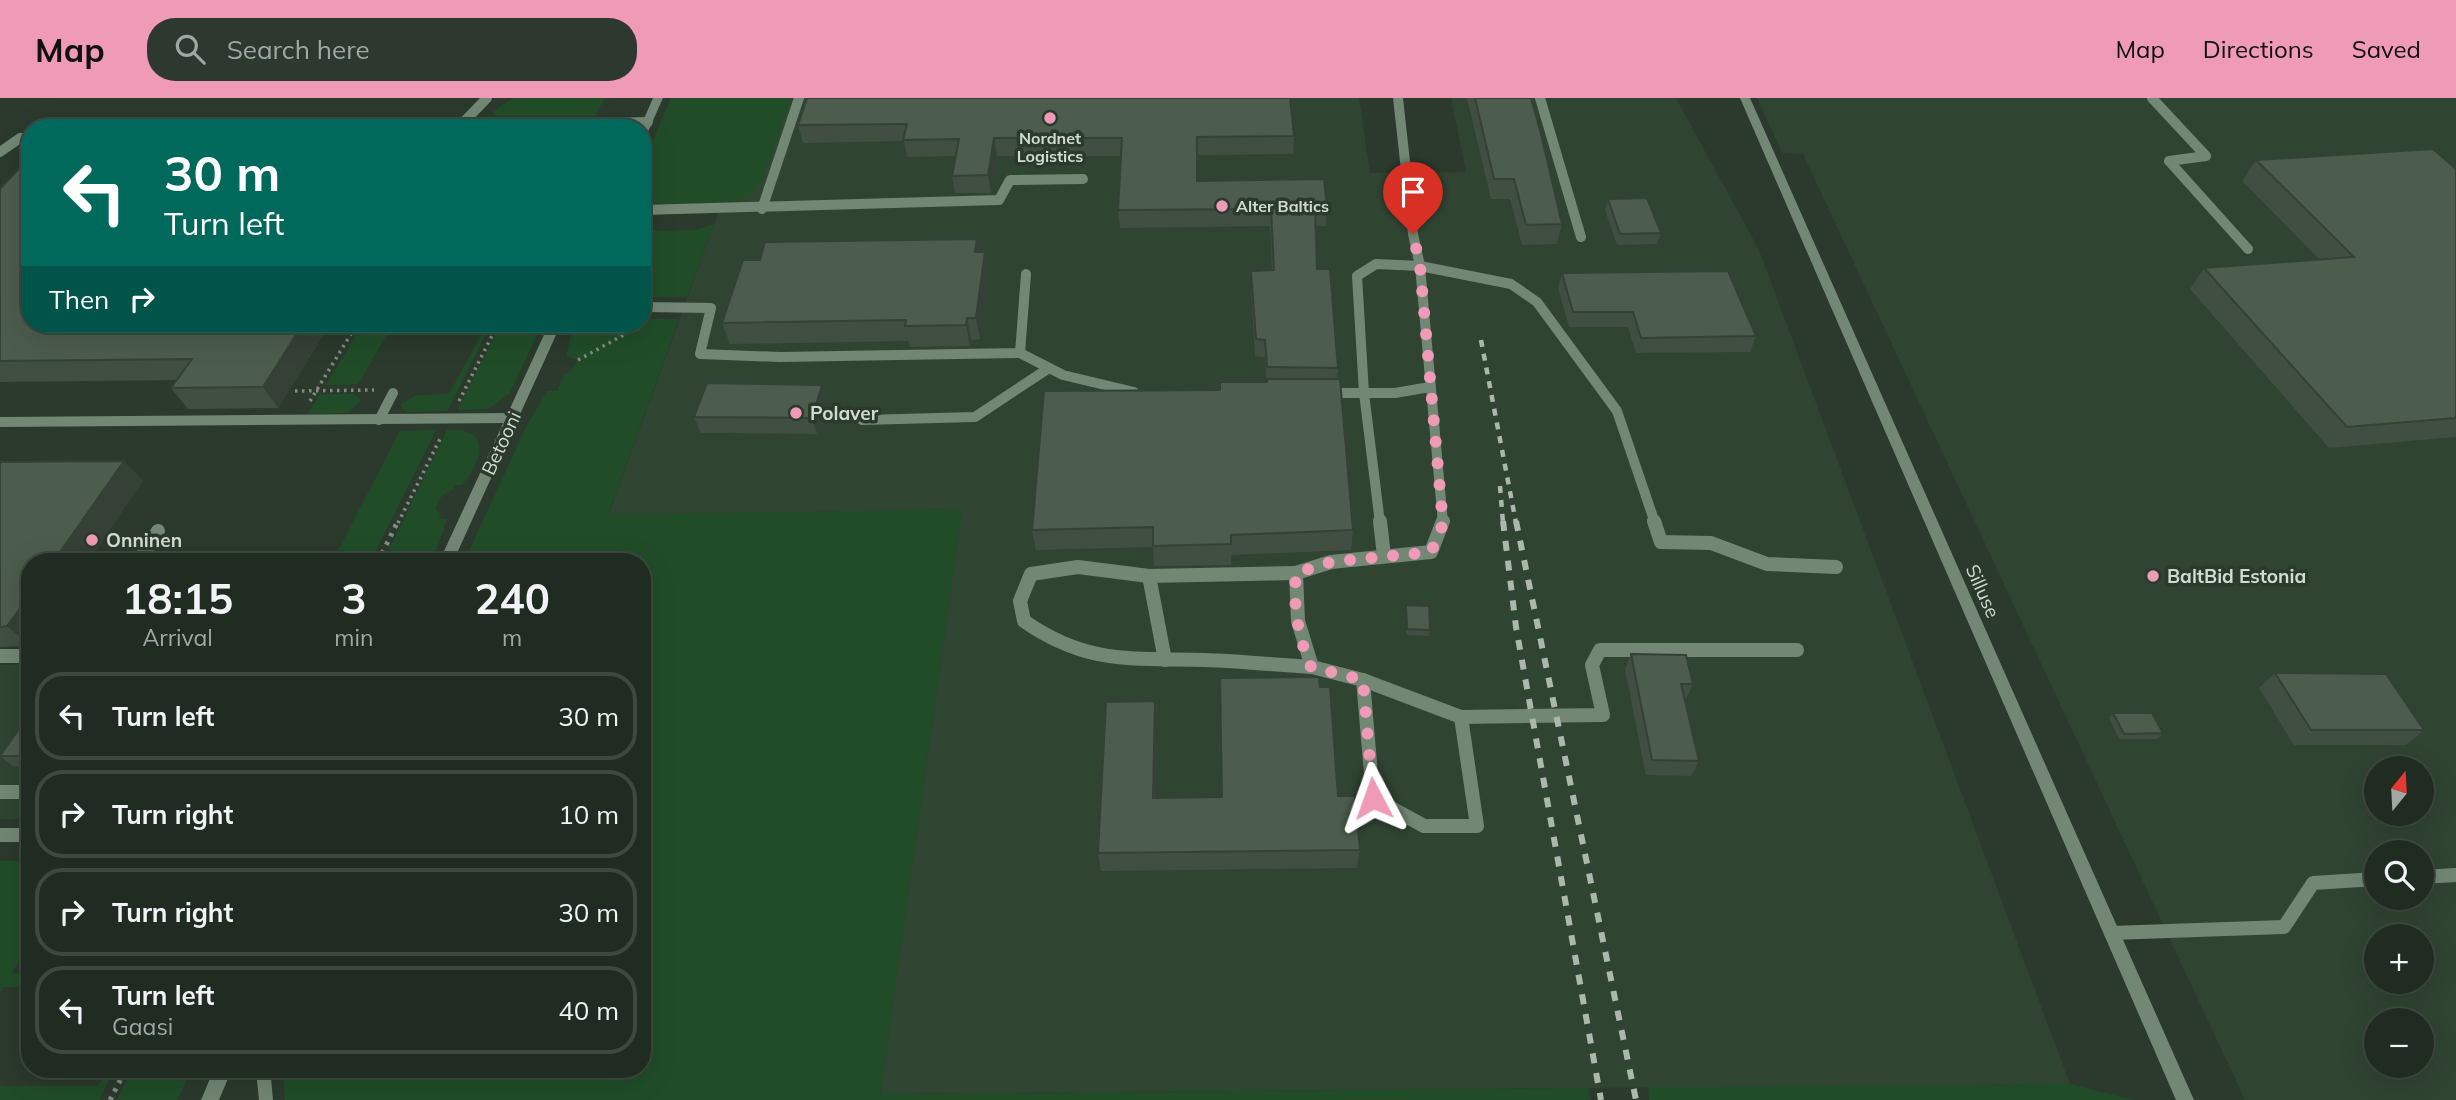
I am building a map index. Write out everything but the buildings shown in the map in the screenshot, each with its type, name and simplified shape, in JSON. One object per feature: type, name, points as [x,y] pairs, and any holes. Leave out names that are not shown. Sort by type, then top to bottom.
[{"type":"street","points":[[649,119],[658,98]]},
{"type":"street","points":[[1398,98],[1413,234]]},
{"type":"street","name":"Silluse","points":[[1745,98],[2185,1100]]},
{"type":"street","name":"Betooni","points":[[450,553],[551,333]]},
{"type":"street","points":[[210,1100],[219,1078]]},
{"type":"lane","points":[[466,119],[487,98]]},
{"type":"lane","points":[[762,209],[799,98]]},
{"type":"lane","points":[[1540,98],[1581,237]]},
{"type":"lane","points":[[2152,98],[2206,156],[2169,162],[2248,249]]},
{"type":"lane","points":[[0,152],[21,138]]},
{"type":"lane","points":[[651,211],[999,200],[1010,180],[1083,179]]},
{"type":"lane","points":[[1413,234],[1420,266],[1443,524],[1431,552],[1331,562],[1296,573],[1149,576],[1079,567],[1031,574],[1020,601],[1024,621],[1044,638],[1078,653],[1131,661],[1165,660],[1311,667],[1363,680],[1461,717],[1603,715],[1592,665],[1600,650],[1797,650]]},
{"type":"lane","points":[[1384,556],[1364,393],[1357,276],[1376,264],[1420,266],[1511,284],[1537,302],[1617,411],[1661,542],[1711,543],[1767,564],[1836,567]]},
{"type":"lane","points":[[1020,353],[1026,274]]},
{"type":"lane","points":[[651,307],[711,308],[700,354],[779,357],[1020,353],[1063,375],[1125,392],[1153,392]]},
{"type":"lane","points":[[863,420],[975,417],[1049,368]]},
{"type":"lane","points":[[1318,393],[1395,393],[1430,387]]},
{"type":"lane","points":[[379,420],[389,391]]},
{"type":"lane","points":[[0,422],[512,418]]},
{"type":"lane","points":[[144,553],[158,531]]},
{"type":"lane","points":[[1296,573],[1294,600],[1301,644],[1311,667]]},
{"type":"lane","points":[[1149,576],[1165,660]]},
{"type":"lane","points":[[0,656],[21,656]]},
{"type":"lane","points":[[1363,680],[1373,798],[1424,826],[1477,826],[1461,717]]},
{"type":"lane","points":[[0,792],[21,792]]},
{"type":"lane","points":[[0,835],[21,835]]},
{"type":"lane","points":[[2434,876],[2456,875]]},
{"type":"lane","points":[[2112,933],[2284,928],[2313,883],[2364,880]]},
{"type":"lane","points":[[264,1078],[266,1100]]},
{"type":"path","points":[[651,320],[675,307]]},
{"type":"path","points":[[299,420],[352,333]]},
{"type":"path","points":[[383,553],[494,333]]},
{"type":"path","points":[[578,360],[627,333]]},
{"type":"path","points":[[295,391],[389,391]]},
{"type":"path","points":[[110,1100],[121,1078]]},
{"type":"shaded area","points":[[760,98],[1359,98],[1370,173],[1466,172],[1451,98],[1676,98],[1759,250],[2070,1084],[880,1094],[962,509],[608,516]]},
{"type":"shaded area","points":[[1757,98],[2456,98],[2456,1100],[2245,1100],[1803,154],[1782,153]]},
{"type":"shaded area","points":[[21,664],[21,819],[0,819],[0,665]]},
{"type":"green space","points":[[513,98],[605,98],[595,116],[496,116],[493,112]]},
{"type":"green space","points":[[671,98],[791,98],[763,179],[749,195],[735,202],[709,205],[651,202],[651,144]]},
{"type":"green space","points":[[714,224],[687,297],[651,297],[651,231],[696,230]]},
{"type":"green space","points":[[651,319],[679,319],[608,515],[962,509],[880,1094],[1589,1088],[1590,1100],[285,1100],[284,1078],[651,1078],[651,553],[468,553],[525,429],[547,391],[557,391],[565,373],[570,372],[578,360],[566,356],[572,333],[651,333]]},
{"type":"green space","points":[[358,333],[388,333],[358,384],[326,385]]},
{"type":"green space","points":[[482,333],[486,333],[447,411],[409,412],[402,409],[401,404],[417,395],[449,394]]},
{"type":"green space","points":[[496,333],[538,333],[510,393],[488,409],[457,410]]},
{"type":"green space","points":[[320,394],[353,394],[361,400],[348,413],[308,414]]},
{"type":"green space","points":[[436,430],[374,553],[337,553],[400,431]]},
{"type":"green space","points":[[447,430],[472,434],[479,447],[475,466],[462,485],[455,485],[452,491],[442,495],[435,509],[441,514],[439,519],[447,519],[436,553],[387,553]]},
{"type":"green space","points":[[0,861],[21,861],[21,958],[12,973],[21,973],[21,987],[4,987],[0,993]]},
{"type":"green space","points":[[102,1078],[110,1078],[99,1100],[0,1100],[0,1086],[98,1086]]},
{"type":"green space","points":[[128,1078],[188,1078],[177,1100],[117,1100]]},
{"type":"green space","points":[[2070,1084],[2133,1100],[1649,1100],[1648,1087]]},
{"type":"railway","points":[[1481,340],[1516,523]]},
{"type":"railway","points":[[1500,486],[1503,523]]},
{"type":"railway","points":[[1503,521],[1516,627],[1601,1100]]},
{"type":"railway","points":[[1516,521],[1636,1100]]},
{"type":"place","name":"Nordnet Logistics","points":[[1050,118]]},
{"type":"place","name":"Alter Baltics","points":[[1222,206]]},
{"type":"place","name":"Polaver","points":[[796,413]]},
{"type":"place","name":"Onninen","points":[[92,540]]},
{"type":"place","name":"BaltBid Estonia","points":[[2153,576]]},
{"type":"route","points":[[1373,798],[1363,680],[1311,667],[1301,644],[1294,600],[1296,573],[1331,562],[1431,552],[1443,524],[1420,266],[1413,234]]}]
